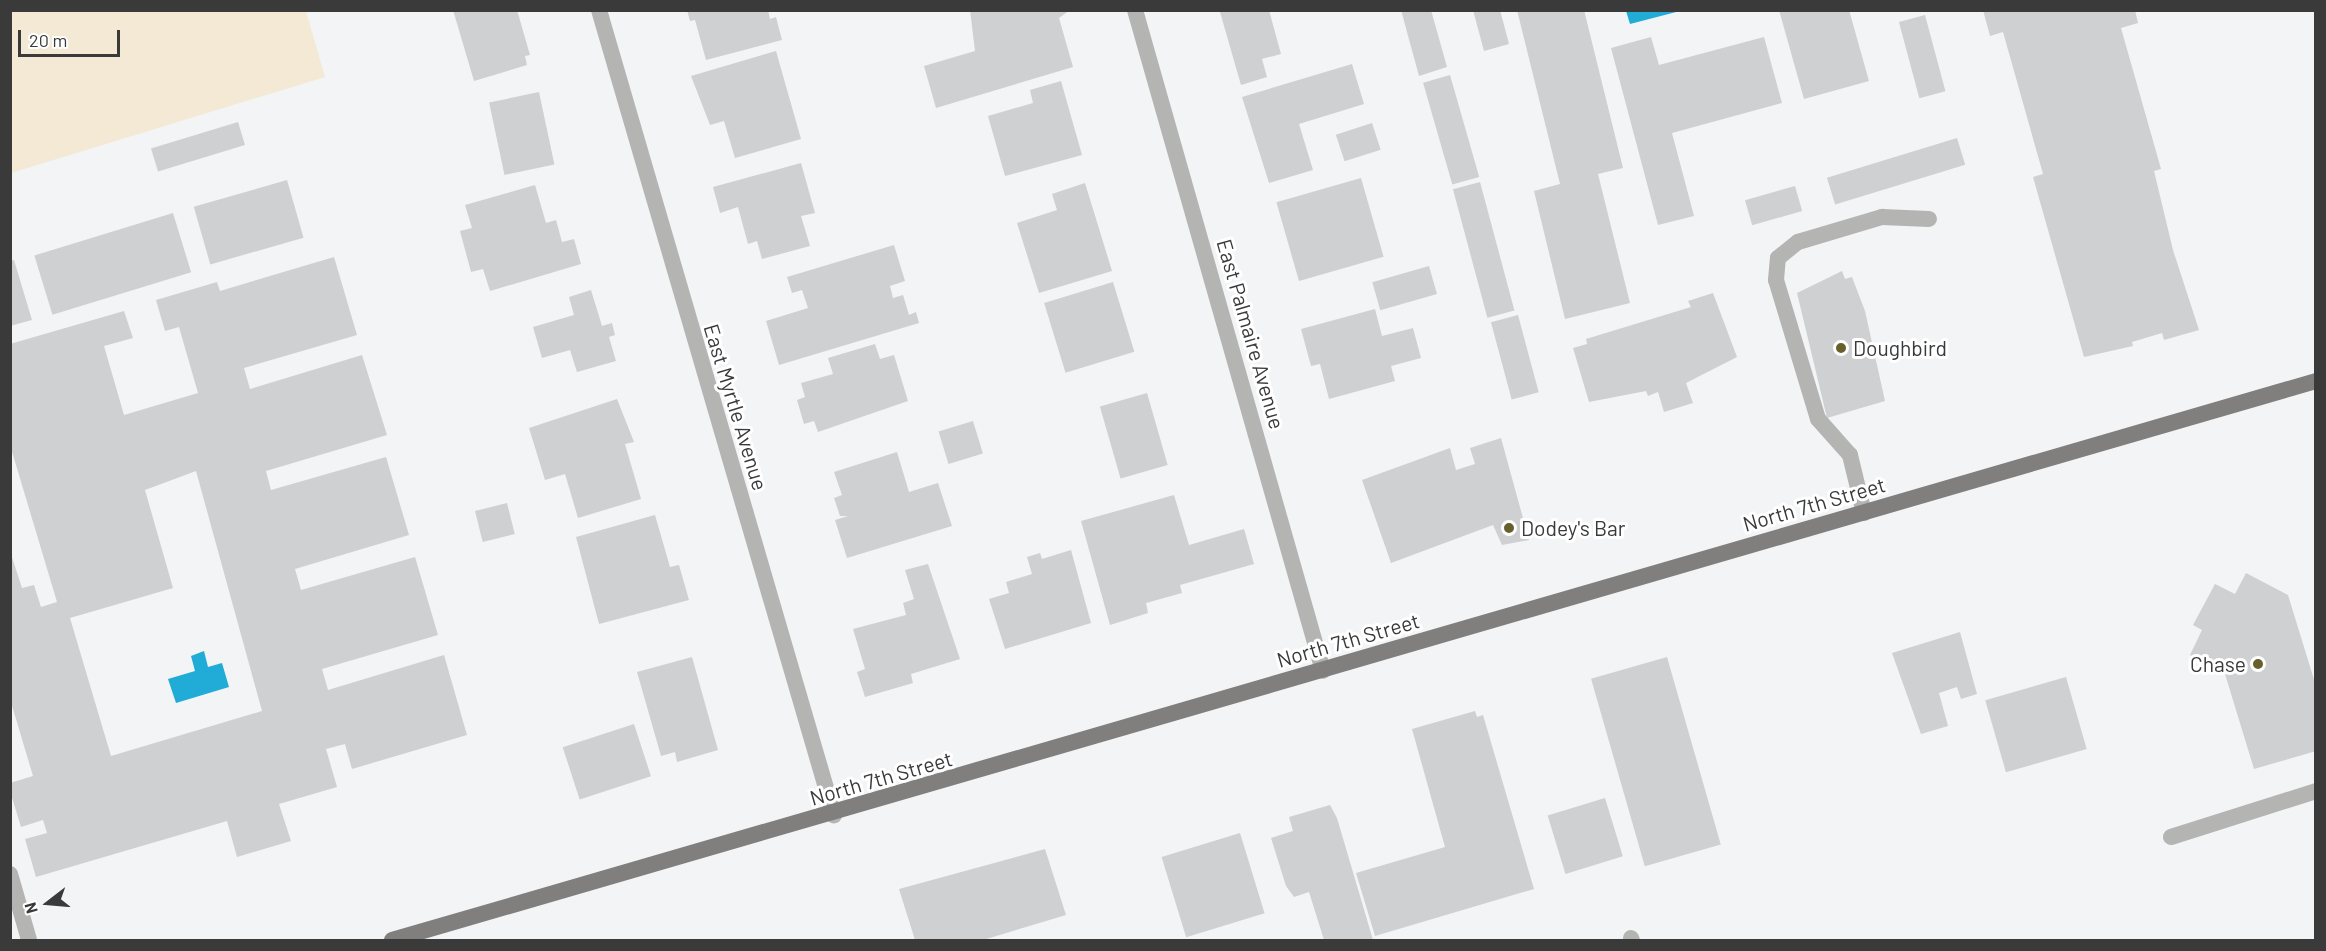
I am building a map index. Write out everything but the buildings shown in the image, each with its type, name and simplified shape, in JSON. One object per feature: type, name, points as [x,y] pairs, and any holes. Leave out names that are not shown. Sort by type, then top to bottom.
[{"type":"main road","name":"North 7th Street","points":[[392,940],[834,815],[2316,381]]},
{"type":"street","name":"East Myrtle Avenue","points":[[599,10],[834,815]]},
{"type":"street","name":"East Palmaire Avenue","points":[[1135,10],[1323,671]]},
{"type":"street","points":[[1864,513],[1850,455],[1818,419],[1776,280],[1778,258],[1798,242],[1882,217],[1929,219]]},
{"type":"street","points":[[2171,837],[2316,791]]},
{"type":"street","points":[[10,874],[29,940]]},
{"type":"shaded area","points":[[11,10],[306,11],[325,77],[11,173]]},
{"type":"water","points":[[1626,10],[1680,11],[1630,24]]},
{"type":"water","points":[[204,651],[208,667],[222,663],[229,687],[176,703],[168,679],[195,671],[191,656]]},
{"type":"place","name":"Doughbird","points":[[1841,348]]},
{"type":"place","name":"Dodey's Bar","points":[[1509,528]]},
{"type":"place","name":"Chase","points":[[2258,664]]}]
